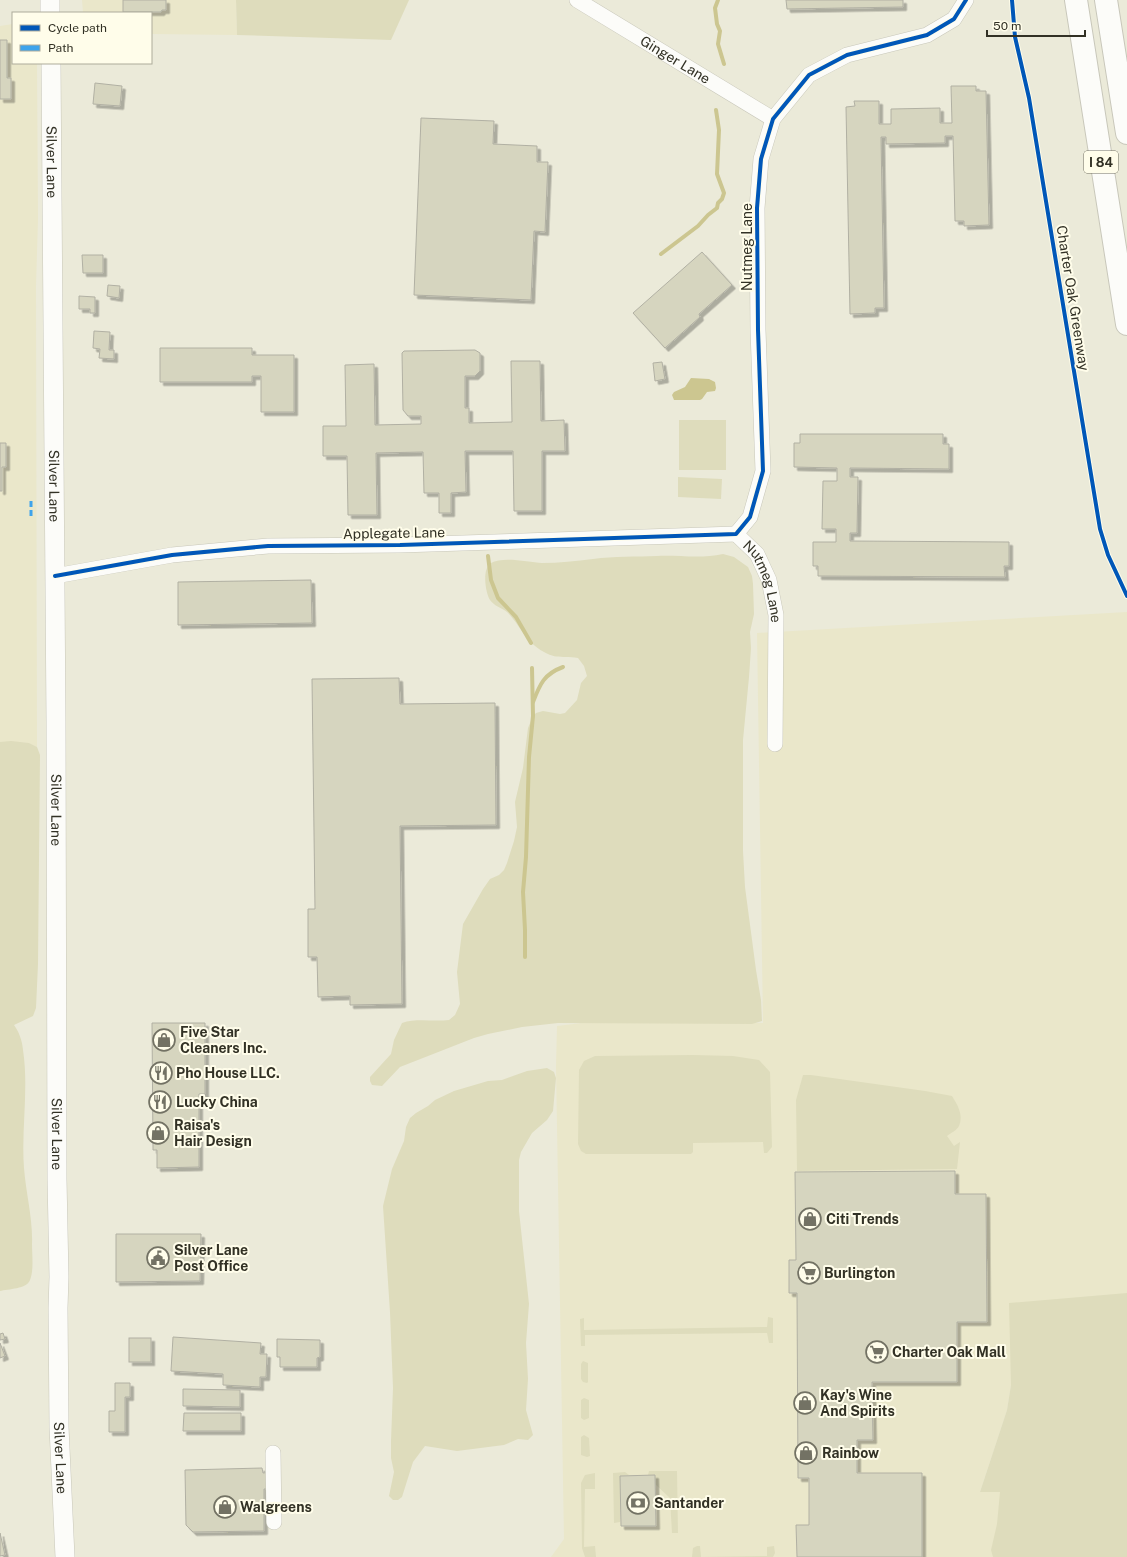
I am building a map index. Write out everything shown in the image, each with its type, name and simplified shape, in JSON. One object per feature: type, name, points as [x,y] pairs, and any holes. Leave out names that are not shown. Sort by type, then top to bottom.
[{"type":"highway","name":"I 84","points":[[1076,0],[1127,324]]},
{"type":"highway","points":[[1106,0],[1127,133]]},
{"type":"highway","points":[[1121,0],[1127,39]]},
{"type":"main road","points":[[50,0],[50,12]]},
{"type":"main road","name":"Silver Lane","points":[[51,64],[53,160],[58,1308],[60,1443],[65,1557]]},
{"type":"street","name":"Ginger Lane","points":[[577,0],[773,119]]},
{"type":"street","name":"Nutmeg Lane","points":[[775,744],[776,615],[769,580],[757,554],[736,534],[750,517],[763,471],[758,330],[757,208],[761,159],[773,119],[809,75],[847,55],[928,35],[954,18],[966,0]]},
{"type":"street","name":"Applegate Lane","points":[[55,576],[172,555],[268,546],[400,545],[736,534]]},
{"type":"street","points":[[266,1473],[269,1453],[278,1525],[267,1511],[267,1489]]},
{"type":"shaded area","points":[[82,0],[236,0],[237,35],[152,34],[152,12],[83,12]]},
{"type":"shaded area","points":[[236,0],[409,0],[391,40],[237,35]]},
{"type":"shaded area","points":[[12,24],[12,64],[37,64],[37,747],[29,743],[0,742],[0,26]]},
{"type":"shaded area","points":[[691,378],[709,379],[715,382],[715,391],[707,392],[700,400],[674,400],[672,395],[674,392],[685,387]]},
{"type":"shaded area","points":[[679,420],[726,420],[726,470],[679,470]]},
{"type":"shaded area","points":[[678,477],[722,479],[721,499],[678,497]]},
{"type":"shaded area","points":[[723,554],[734,557],[748,567],[752,576],[753,584],[754,614],[750,632],[751,648],[743,740],[743,851],[745,887],[761,1000],[762,1021],[752,1024],[558,1023],[522,1027],[474,1038],[400,1067],[382,1086],[372,1085],[370,1077],[391,1054],[394,1040],[402,1023],[413,1021],[449,1020],[455,1015],[460,1004],[457,972],[463,924],[490,879],[499,875],[504,870],[507,863],[517,827],[515,802],[523,768],[528,728],[533,716],[536,713],[543,711],[560,714],[565,713],[577,700],[581,683],[587,676],[584,666],[578,658],[557,657],[537,648],[527,638],[512,617],[490,600],[485,580],[488,566],[491,563],[502,560],[548,563],[617,557],[698,557]]},
{"type":"shaded area","points":[[1127,612],[1127,1295],[1011,1385],[1007,1410],[980,1492],[1060,1492],[1062,1557],[551,1557],[564,1539],[556,1067],[557,1026],[623,1018],[763,1023],[757,633]]},
{"type":"shaded area","points":[[11,741],[29,743],[37,747],[40,755],[38,964],[36,1008],[33,1016],[14,1025],[19,1033],[23,1046],[25,1065],[23,1153],[32,1235],[32,1272],[30,1280],[25,1285],[0,1291],[0,742]]},
{"type":"shaded area","points":[[595,1056],[733,1056],[759,1060],[770,1072],[772,1147],[767,1153],[764,1153],[763,1142],[693,1143],[693,1152],[691,1154],[586,1154],[581,1151],[578,1144],[579,1070],[584,1061]]},
{"type":"shaded area","points":[[547,1068],[554,1072],[556,1078],[553,1111],[547,1120],[532,1133],[521,1152],[519,1160],[519,1211],[529,1304],[526,1343],[528,1379],[526,1410],[533,1435],[528,1440],[518,1439],[504,1445],[457,1451],[425,1446],[413,1462],[402,1497],[398,1500],[393,1500],[389,1496],[394,1472],[391,1458],[393,1388],[383,1206],[392,1169],[404,1141],[406,1127],[410,1118],[416,1113],[435,1100],[454,1091],[488,1081],[502,1080],[527,1071]]},
{"type":"shaded area","points":[[803,1075],[952,1096],[961,1118],[957,1129],[947,1136],[954,1146],[960,1142],[957,1169],[797,1171],[796,1100]]},
{"type":"shaded area","points":[[1127,1293],[1127,1557],[993,1557],[991,1550],[997,1524],[1000,1492],[980,1492],[1007,1410],[1011,1385],[1009,1303]]},
{"type":"shaded area","points":[[768,1317],[773,1318],[773,1343],[769,1343],[767,1333],[585,1335],[585,1346],[581,1346],[580,1319],[584,1318],[584,1330],[767,1327]]},
{"type":"shaded area","points":[[583,1361],[588,1363],[587,1383],[583,1382],[581,1379],[581,1364]]},
{"type":"shaded area","points":[[584,1398],[589,1400],[589,1418],[584,1420],[581,1418],[581,1400]]},
{"type":"shaded area","points":[[584,1435],[589,1438],[590,1456],[587,1457],[581,1455],[581,1437]]},
{"type":"shaded area","points":[[649,1471],[677,1471],[678,1533],[672,1533],[670,1498],[655,1484],[655,1475],[648,1475]]},
{"type":"shaded area","points":[[625,1472],[629,1475],[620,1476],[620,1522],[614,1523],[613,1473]]},
{"type":"shaded area","points":[[595,1473],[595,1489],[585,1489],[584,1547],[595,1546],[596,1557],[585,1557],[582,1548],[581,1483],[585,1475]]},
{"type":"shaded area","points":[[700,1546],[701,1557],[692,1557],[693,1548]]},
{"type":"shaded area","points":[[774,1546],[775,1553],[773,1557],[701,1557],[767,1556],[767,1547]]},
{"type":"building","points":[[123,0],[166,0],[166,10],[162,10],[161,12],[123,12]]},
{"type":"building","points":[[786,0],[903,0],[903,7],[787,9]]},
{"type":"building","points":[[0,40],[7,40],[7,78],[11,78],[11,99],[0,99]]},
{"type":"building","points":[[95,83],[122,86],[120,106],[93,104]]},
{"type":"building","points":[[951,86],[976,86],[976,91],[986,91],[989,225],[964,226],[964,221],[955,221],[953,136],[945,136],[945,143],[886,144],[886,137],[881,137],[884,308],[875,308],[875,313],[850,314],[846,107],[855,106],[854,101],[879,101],[879,124],[891,124],[891,109],[940,108],[940,123],[952,123]]},
{"type":"building","points":[[421,118],[494,121],[493,144],[537,146],[537,162],[548,162],[545,232],[534,231],[531,300],[414,295]]},
{"type":"building","points":[[702,252],[732,285],[699,314],[700,317],[665,348],[633,313]]},
{"type":"building","points":[[82,255],[103,255],[103,273],[83,273]]},
{"type":"building","points":[[108,285],[120,286],[119,298],[107,296]]},
{"type":"building","points":[[79,296],[95,297],[95,313],[90,313],[90,309],[79,309]]},
{"type":"building","points":[[94,331],[110,332],[109,350],[114,350],[114,359],[99,358],[100,349],[93,348]]},
{"type":"building","points":[[160,348],[252,348],[252,355],[294,355],[294,412],[261,412],[261,376],[252,376],[252,382],[160,382]]},
{"type":"building","points":[[475,350],[480,353],[480,371],[475,376],[465,376],[465,408],[469,408],[469,423],[512,422],[511,361],[540,361],[541,421],[564,420],[565,451],[542,451],[542,511],[514,511],[513,451],[465,451],[466,492],[451,493],[451,513],[439,513],[439,493],[424,493],[423,452],[376,453],[377,515],[348,515],[347,456],[323,456],[323,426],[346,426],[345,365],[374,364],[375,425],[421,424],[421,416],[408,416],[403,410],[402,353],[404,351]]},
{"type":"building","points":[[662,362],[665,379],[655,381],[653,363]]},
{"type":"building","points":[[800,434],[943,434],[943,444],[949,444],[949,469],[850,468],[850,477],[858,477],[857,533],[850,533],[850,541],[1009,542],[1009,566],[1004,566],[1005,577],[818,576],[818,566],[813,566],[813,542],[836,542],[836,529],[822,529],[823,481],[837,481],[837,468],[794,467],[794,443],[800,443]]},
{"type":"building","points":[[0,443],[6,443],[6,467],[2,467],[2,491],[0,491]]},
{"type":"building","points":[[311,580],[312,623],[178,625],[178,582]]},
{"type":"building","points":[[399,678],[400,704],[495,703],[496,825],[400,826],[402,1004],[350,1005],[350,996],[318,997],[317,957],[308,957],[308,909],[315,909],[312,679]]},
{"type":"building","points":[[152,1023],[205,1023],[205,1094],[199,1094],[199,1167],[157,1168],[157,1150],[153,1150]]},
{"type":"building","name":"Charter Oak Mall","points":[[955,1171],[955,1194],[986,1194],[987,1322],[957,1322],[957,1382],[872,1382],[873,1440],[857,1440],[857,1473],[922,1473],[922,1557],[797,1557],[796,1525],[809,1525],[809,1478],[798,1478],[797,1293],[789,1293],[789,1260],[796,1260],[795,1172]]},
{"type":"building","name":"Silver Lane Post Office","points":[[116,1234],[201,1234],[200,1281],[116,1282]]},
{"type":"building","points":[[3,1333],[5,1339],[0,1340],[0,1334]]},
{"type":"building","points":[[173,1337],[261,1343],[260,1354],[267,1354],[266,1377],[260,1377],[260,1387],[223,1385],[223,1374],[171,1371]]},
{"type":"building","points":[[129,1338],[151,1338],[151,1362],[129,1362]]},
{"type":"building","points":[[277,1339],[320,1340],[320,1357],[317,1358],[317,1367],[280,1367],[280,1357],[277,1357]]},
{"type":"building","points":[[0,1343],[5,1356],[0,1358]]},
{"type":"building","points":[[115,1383],[130,1383],[130,1397],[125,1397],[125,1432],[109,1432],[109,1411],[115,1411]]},
{"type":"building","points":[[183,1389],[240,1390],[240,1407],[183,1406]]},
{"type":"building","points":[[184,1413],[241,1413],[241,1431],[183,1431]]},
{"type":"building","name":"Walgreens","points":[[262,1468],[263,1473],[273,1472],[274,1489],[264,1489],[264,1531],[193,1532],[186,1525],[185,1470]]},
{"type":"building","name":"Santander","points":[[655,1475],[656,1526],[621,1526],[620,1476]]},
{"type":"building","points":[[0,1533],[5,1555],[0,1556]]},
{"type":"waterway","points":[[718,0],[715,8],[717,24],[720,31],[718,44],[724,64]]},
{"type":"waterway","points":[[661,254],[698,226],[717,208],[718,203],[722,199],[724,193],[717,174],[719,130],[716,110]]},
{"type":"waterway","points":[[488,556],[491,580],[498,598],[516,617],[531,643]]},
{"type":"waterway","points":[[533,702],[538,690],[547,676],[563,667]]},
{"type":"waterway","points":[[525,957],[523,892],[526,857],[529,757],[533,716],[532,668]]},
{"type":"marked path","points":[[31,501],[31,517]]},
{"type":"cycle path","points":[[55,576],[172,555],[268,546],[400,545],[736,534],[750,517],[763,471],[758,330],[757,208],[761,159],[773,119],[809,75],[847,55],[927,35],[954,19],[966,0]]},
{"type":"cycle path","name":"Charter Oak Greenway","points":[[1012,0],[1015,37],[1029,98],[1100,529],[1108,555],[1127,596]]},
{"type":"place","name":"Five Star Cleaners Inc.","points":[[164,1040]]},
{"type":"place","name":"Pho House LLC.","points":[[161,1073]]},
{"type":"place","name":"Lucky China","points":[[160,1102]]},
{"type":"place","name":"Raisa's Hair Design","points":[[158,1133]]},
{"type":"place","name":"Citi Trends","points":[[810,1219]]},
{"type":"place","name":"Silver Lane Post Office","points":[[158,1258]]},
{"type":"place","name":"Burlington","points":[[809,1273]]},
{"type":"place","name":"Charter Oak Mall","points":[[877,1352]]},
{"type":"place","name":"Kay's Wine And Spirits","points":[[805,1403]]},
{"type":"place","name":"Rainbow","points":[[806,1453]]},
{"type":"place","name":"Santander","points":[[638,1503]]},
{"type":"place","name":"Walgreens","points":[[225,1507]]}]
